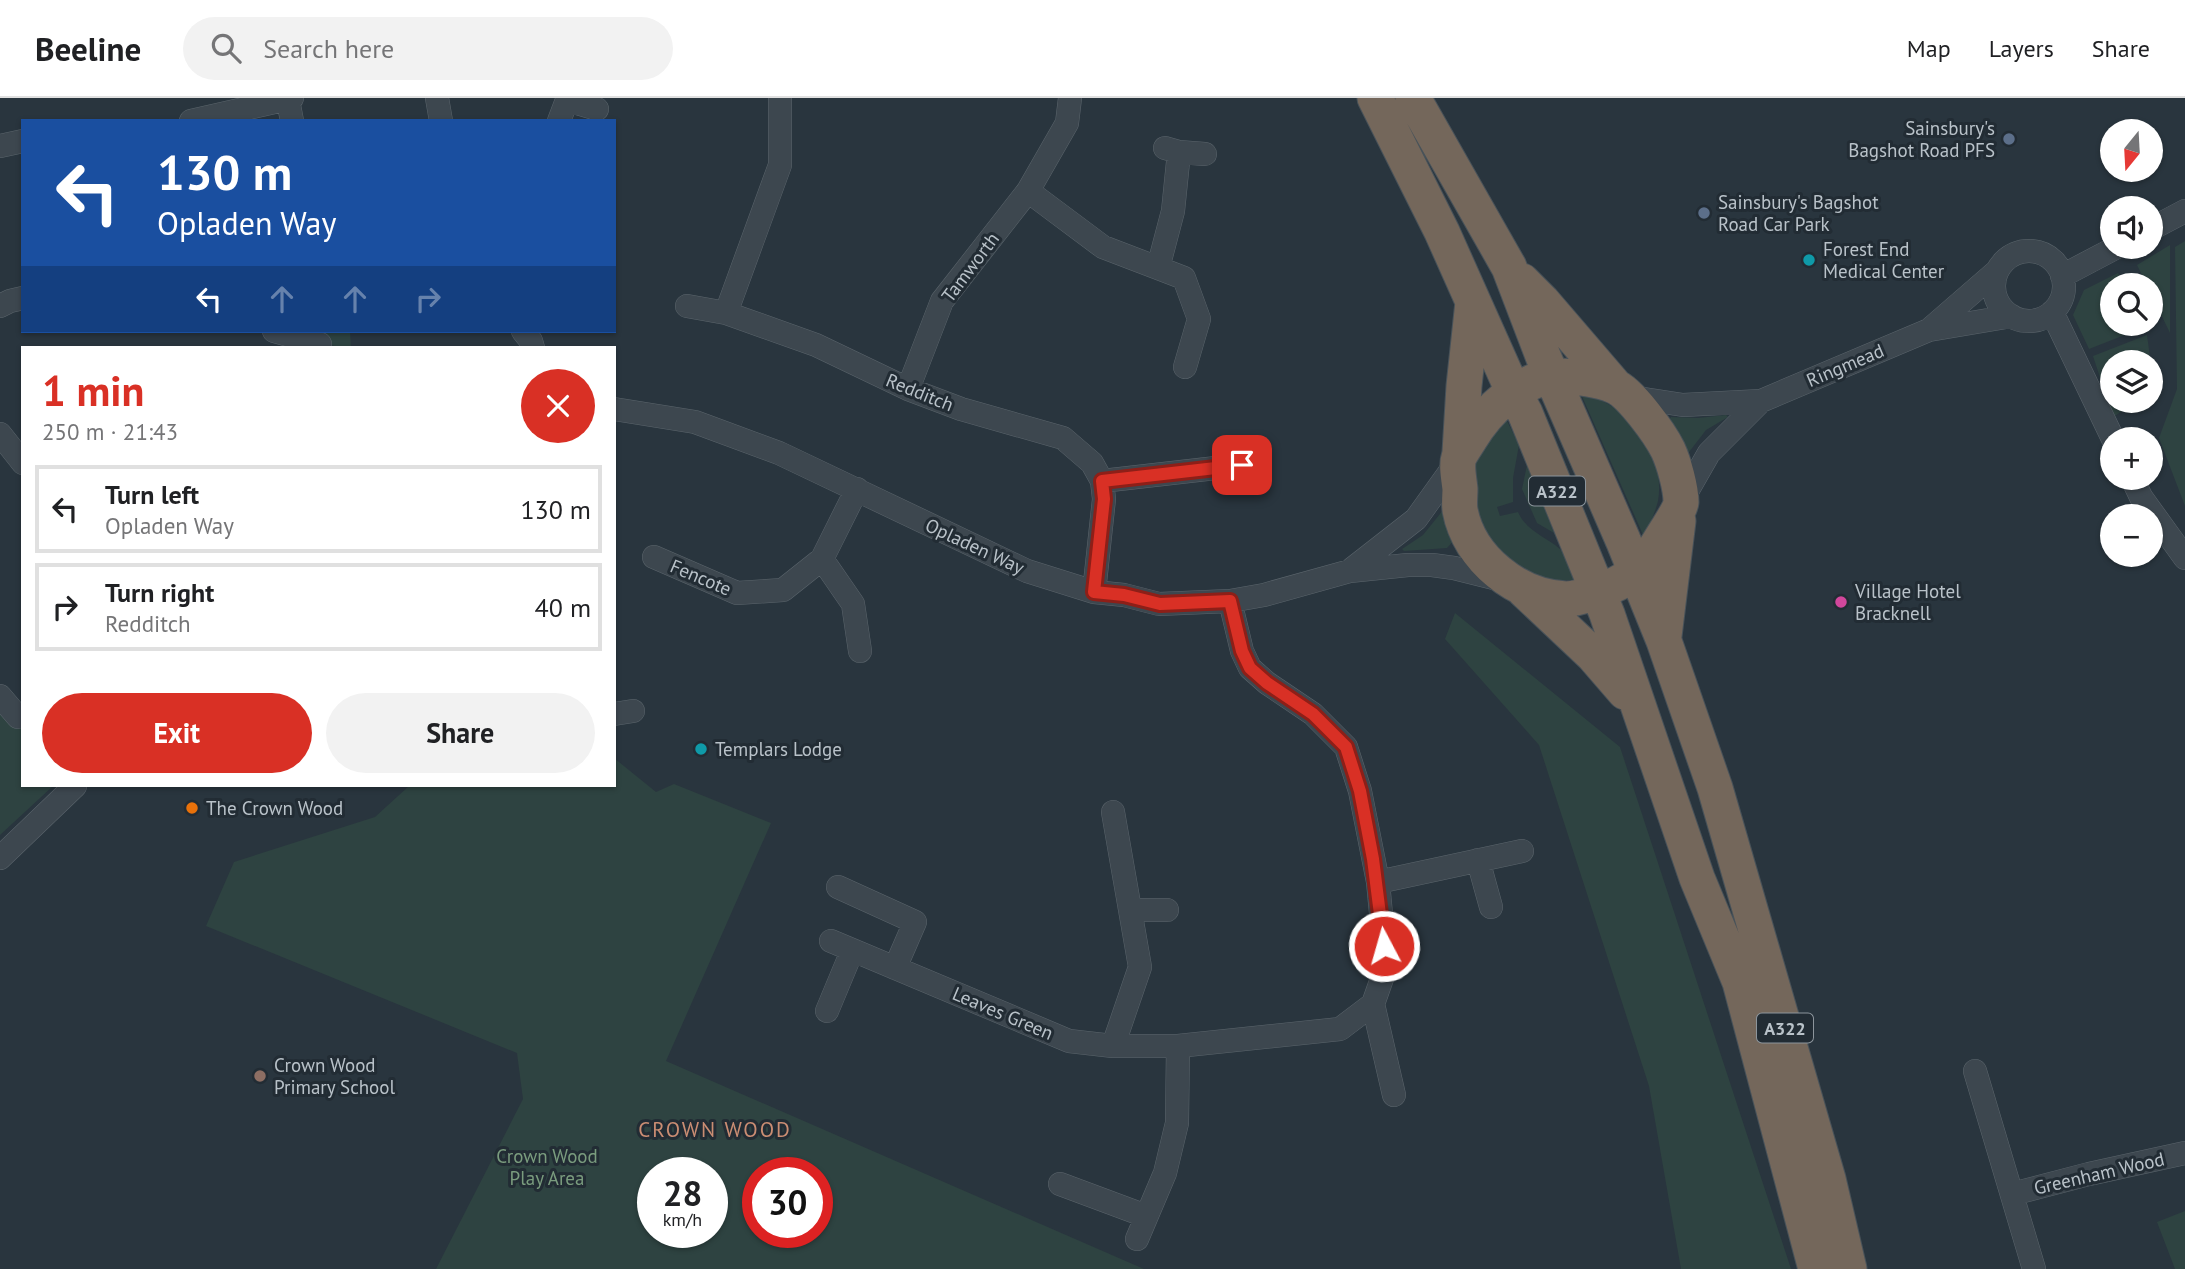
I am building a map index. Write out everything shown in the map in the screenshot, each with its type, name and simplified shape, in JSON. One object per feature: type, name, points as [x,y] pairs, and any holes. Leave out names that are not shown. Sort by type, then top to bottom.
[{"type":"highway","name":"A322","points":[[1375,98],[1427,199],[1525,413],[1598,592],[1697,878],[1740,982],[1816,1269]]},
{"type":"highway","name":"A322","points":[[1413,98],[1509,267],[1551,375],[1664,641],[1715,788],[1828,1179],[1849,1269]]},
{"type":"highway","name":"A322","points":[[1509,267],[1623,392]]},
{"type":"highway","points":[[1459,457],[1480,422],[1513,391],[1551,375],[1584,379],[1623,392],[1666,447],[1674,464],[1680,505],[1656,547],[1636,573],[1598,592],[1568,599],[1544,595],[1518,586],[1498,572],[1481,555],[1460,510],[1459,457],[1473,301]]},
{"type":"highway","name":"A322","points":[[1664,641],[1680,505]]},
{"type":"highway","name":"A322","points":[[1518,586],[1593,654],[1637,705]]},
{"type":"street","points":[[437,98],[441,119]]},
{"type":"street","points":[[726,313],[780,165],[780,98]]},
{"type":"street","name":"Tamworth","points":[[908,389],[942,301],[1028,191],[1068,123],[1070,98]]},
{"type":"street","points":[[560,119],[567,100],[597,109]]},
{"type":"street","points":[[204,119],[291,106]]},
{"type":"street","points":[[0,146],[21,141]]},
{"type":"street","points":[[1158,268],[1173,211],[1172,150],[1205,154]]},
{"type":"street","points":[[1028,191],[1103,247],[1184,278],[1199,319],[1185,367]]},
{"type":"street","points":[[2163,223],[2185,211]]},
{"type":"street","points":[[2029,251],[2049,258],[2058,266],[2062,276],[2062,299],[2052,312],[2042,319],[2030,321],[2012,316],[2001,308],[1996,298],[1994,285],[1997,271],[2004,261],[2017,253],[2029,251]]},
{"type":"street","points":[[2062,276],[2100,256]]},
{"type":"street","name":"Ringmead","points":[[1929,330],[1997,271]]},
{"type":"street","points":[[0,306],[21,298]]},
{"type":"street","name":"Redditch","points":[[687,306],[726,313],[816,345],[908,389],[961,409],[1063,438],[1092,463],[1102,481]]},
{"type":"street","points":[[2052,312],[2107,427]]},
{"type":"street","name":"Ringmead","points":[[1623,392],[1683,405],[1761,401],[1929,330],[2012,316]]},
{"type":"street","points":[[280,338],[320,344]]},
{"type":"street","name":"Ringmead","points":[[1680,505],[1709,453],[1761,401]]},
{"type":"street","name":"Opladen Way","points":[[616,410],[695,422],[779,453],[1027,571],[1094,592],[1124,595],[1160,604],[1230,601],[1264,595],[1350,571],[1388,566],[1432,565],[1454,568],[1518,586]]},
{"type":"street","points":[[0,434],[13,463]]},
{"type":"street","name":"Opladen Way","points":[[1350,571],[1416,519],[1459,457]]},
{"type":"street","points":[[1094,592],[1104,499],[1102,481],[1242,465]]},
{"type":"street","name":"Fencote","points":[[654,557],[737,593],[783,590],[822,559],[857,489]]},
{"type":"street","points":[[2138,490],[2185,558]]},
{"type":"street","points":[[822,559],[853,604],[860,651]]},
{"type":"street","points":[[1230,601],[1242,651],[1250,668],[1313,714],[1346,747],[1360,791],[1378,882],[1386,967],[1373,1004],[1394,1096]]},
{"type":"street","points":[[0,696],[18,717]]},
{"type":"street","points":[[0,858],[74,787]]},
{"type":"street","points":[[1113,812],[1140,967],[1113,1046]]},
{"type":"street","points":[[1378,882],[1522,851]]},
{"type":"street","points":[[1478,860],[1491,906]]},
{"type":"street","points":[[838,887],[915,922],[895,968]]},
{"type":"street","points":[[1132,911],[1167,910]]},
{"type":"street","name":"Leaves Green","points":[[831,941],[1069,1041],[1113,1046],[1178,1046],[1340,1029],[1373,1004]]},
{"type":"street","points":[[827,1011],[852,951]]},
{"type":"street","points":[[1137,1239],[1165,1173],[1178,1123],[1178,1046]]},
{"type":"street","name":"Greenham Wood","points":[[1975,1071],[2034,1269]]},
{"type":"street","name":"Greenham Wood","points":[[2012,1194],[2185,1153]]},
{"type":"street","points":[[1060,1184],[1146,1216]]},
{"type":"green space","points":[[2185,241],[2185,506],[2163,448],[2163,427],[2177,389],[2175,247]]},
{"type":"green space","points":[[2170,245],[2170,333],[2163,319],[2163,273],[2141,273],[2137,265],[2147,259],[2163,259],[2163,249]]},
{"type":"green space","points":[[2100,282],[2100,336],[2122,336],[2089,349],[2073,315],[2084,290]]},
{"type":"green space","points":[[281,333],[350,333],[351,346],[320,344]]},
{"type":"green space","points":[[2144,336],[2147,336],[2149,350],[2108,350]]},
{"type":"green space","points":[[2100,353],[2100,377],[2093,356]]},
{"type":"green space","points":[[1581,394],[1602,401],[1627,418],[1638,429],[1653,456],[1659,486],[1658,501],[1644,537]]},
{"type":"green space","points":[[1504,415],[1519,445],[1513,478],[1513,502],[1497,507],[1500,516],[1518,512],[1531,529],[1563,551],[1574,580],[1551,580],[1530,574],[1509,562],[1488,540],[1470,487],[1473,467]]},
{"type":"green space","points":[[1671,417],[1728,417],[1706,430],[1686,456],[1667,423]]},
{"type":"green space","points":[[1527,465],[1554,533],[1537,523],[1522,489]]},
{"type":"green space","points":[[1444,509],[1455,539],[1447,548],[1402,549],[1423,535]]},
{"type":"green space","points":[[1455,613],[1620,747],[1791,1269],[1681,1269],[1649,1086],[1539,745],[1445,639]]},
{"type":"green space","points":[[0,705],[21,713],[21,787],[52,787],[0,835]]},
{"type":"green space","name":"Crown Wood Play Area","points":[[616,760],[656,792],[674,784],[771,823],[666,1061],[1144,1269],[436,1269],[523,1099],[517,1053],[206,926],[234,862],[375,817],[408,787],[616,787]]},
{"type":"green space","points":[[2185,1211],[2185,1269],[2175,1269],[2157,1222]]},
{"type":"place","name":"Sainsbury's Bagshot Road PFS","points":[[2009,139]]},
{"type":"place","name":"Sainsbury's Bagshot Road Car Park","points":[[1704,213]]},
{"type":"place","name":"Forest End Medical Center","points":[[1809,260]]},
{"type":"place","name":"Village Hotel Bracknell","points":[[1841,602]]},
{"type":"place","name":"Templars Lodge","points":[[701,749]]},
{"type":"place","name":"The Crown Wood","points":[[192,808]]},
{"type":"place","name":"Crown Wood Primary School","points":[[260,1076]]},
{"type":"district","name":"CROWN WOOD","points":[[715,1129]]},
{"type":"route","points":[[1242,465],[1102,481],[1104,499],[1094,592],[1124,595],[1160,604],[1230,601],[1242,651],[1250,668],[1313,714],[1346,747],[1360,791],[1378,882],[1384,946]]}]
